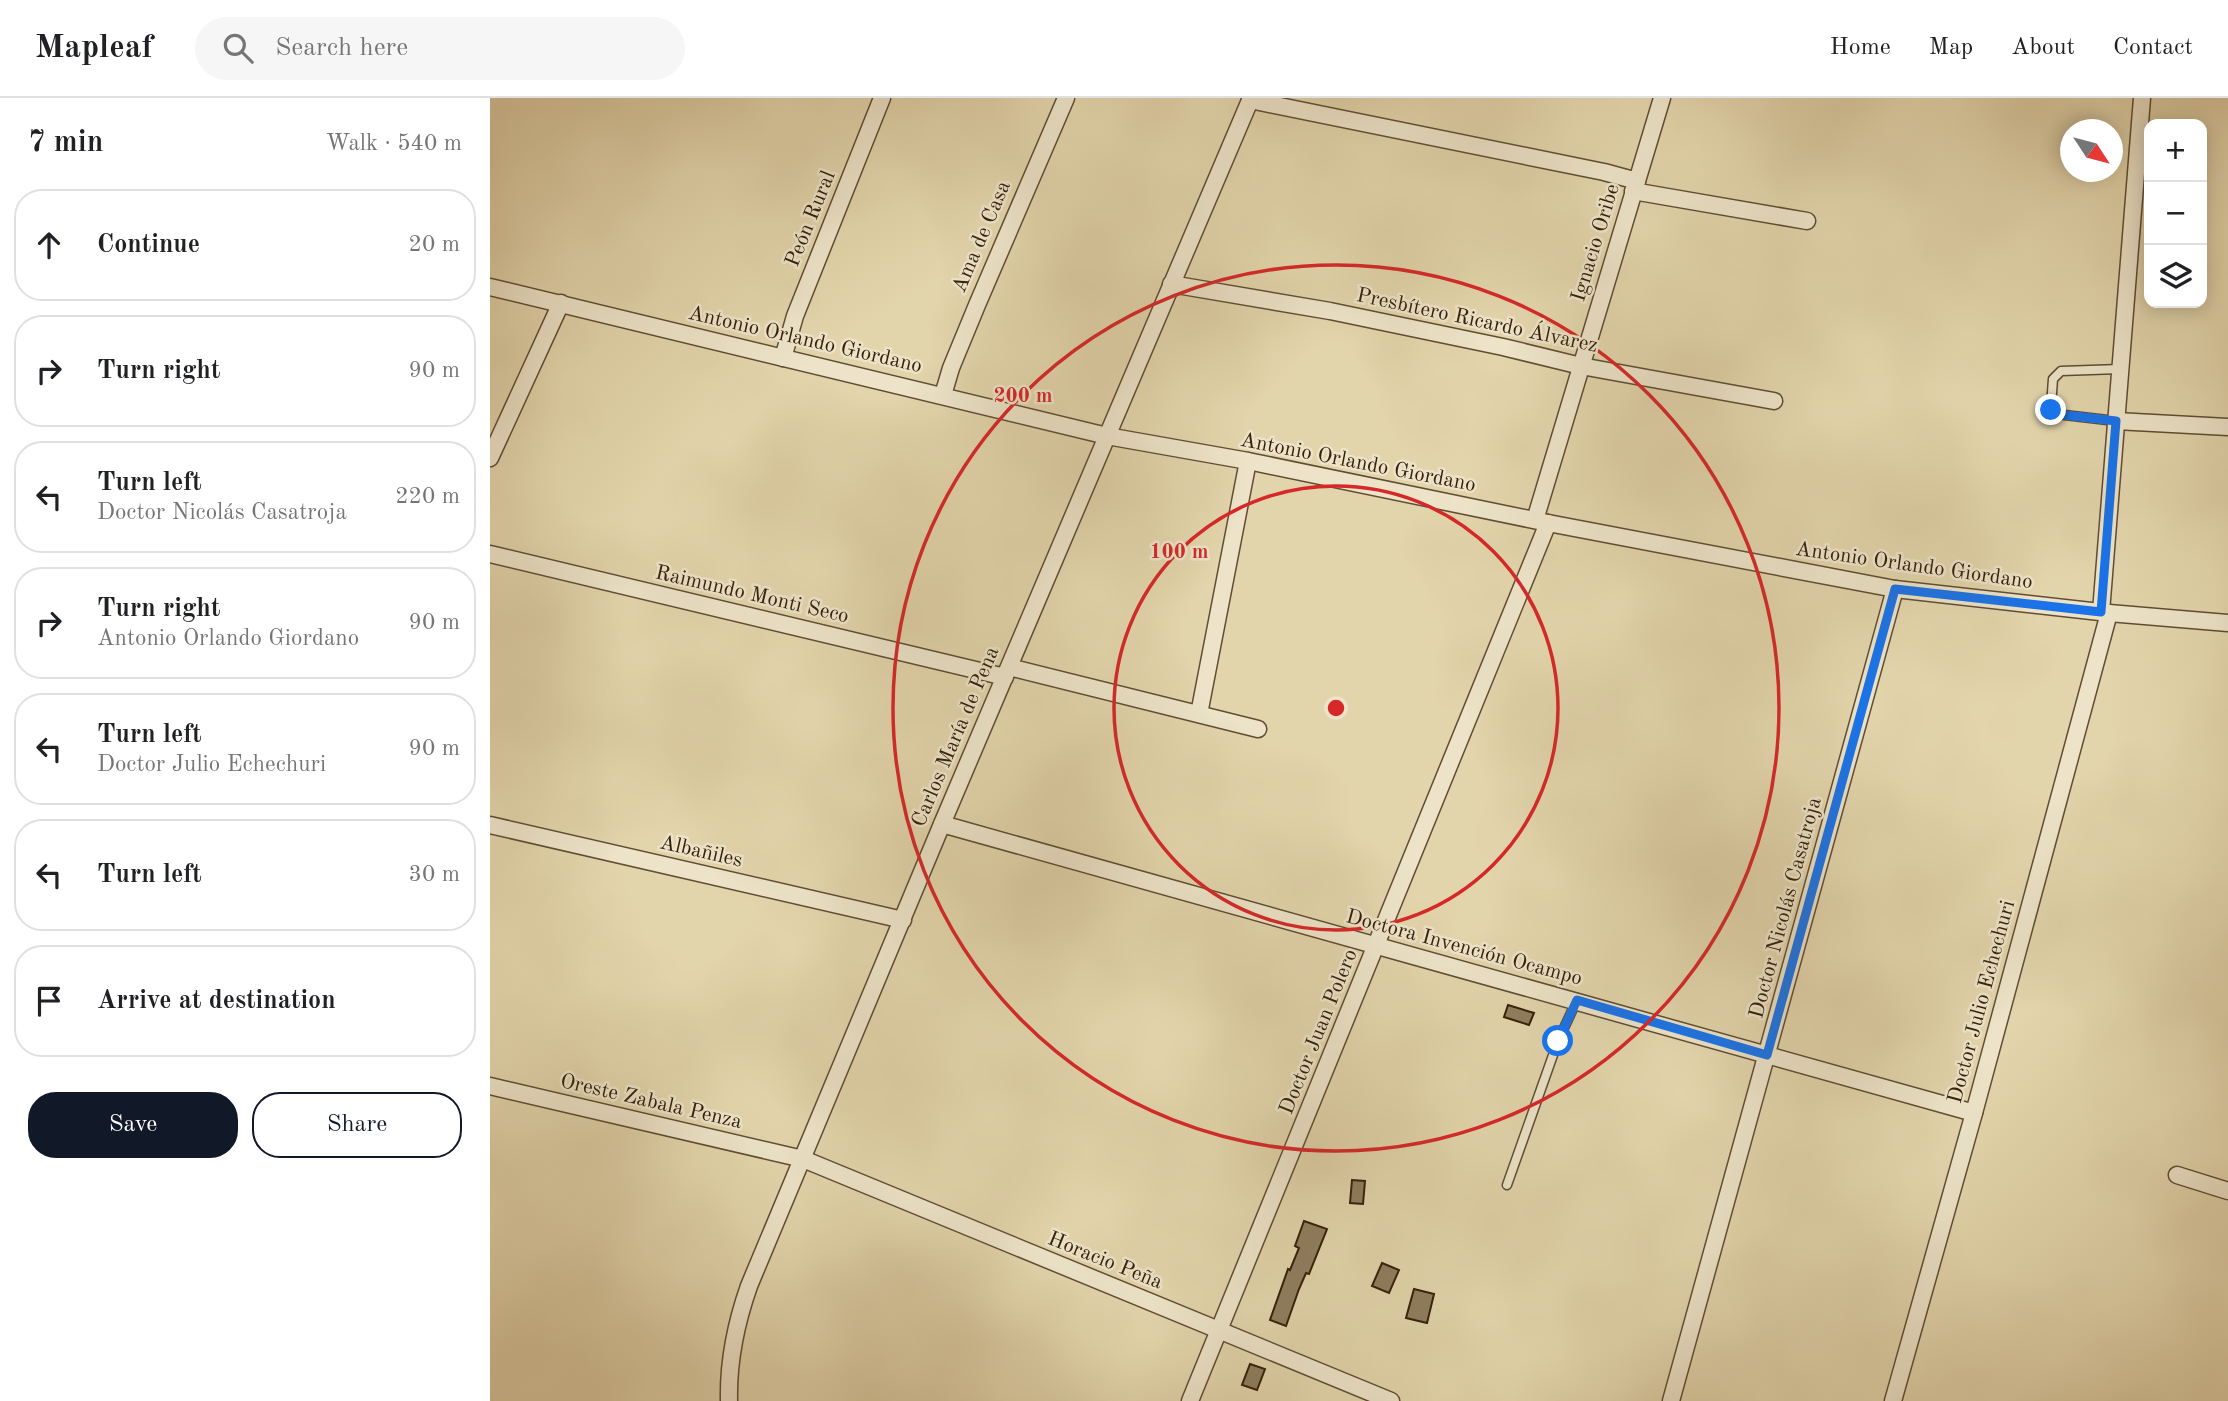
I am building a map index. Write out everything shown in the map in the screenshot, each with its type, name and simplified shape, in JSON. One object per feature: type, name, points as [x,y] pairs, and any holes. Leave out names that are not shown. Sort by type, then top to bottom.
[{"type":"street","name":"Peón Rural","points":[[783,358],[795,316],[882,98]]},
{"type":"street","name":"Ama de Casa","points":[[943,395],[972,315],[1066,98]]},
{"type":"street","name":"Ignacio Oribe","points":[[1542,522],[1581,366],[1662,98]]},
{"type":"street","name":"Doctor Julio Echechuri","points":[[1892,1401],[1975,1113],[2105,613],[2116,421],[2142,98]]},
{"type":"street","points":[[1251,99],[1604,172],[1635,186],[1808,221]]},
{"type":"street","name":"Carlos María de Pena","points":[[729,1401],[731,1358],[739,1314],[942,824],[1251,99]]},
{"type":"street","name":"Presbítero Ricardo Álvarez","points":[[1171,284],[1398,325],[1581,366],[1774,401]]},
{"type":"street","name":"Antonio Orlando Giordano","points":[[490,287],[1107,436],[1248,461],[1542,522],[1895,589],[2105,613],[2228,623]]},
{"type":"street","points":[[490,458],[561,303]]},
{"type":"street","points":[[2116,421],[2228,427]]},
{"type":"street","points":[[1199,714],[1248,461]]},
{"type":"street","name":"Doctor Juan Polero","points":[[1190,1401],[1377,946],[1542,522]]},
{"type":"street","name":"Raimundo Monti Seco","points":[[490,554],[1258,729]]},
{"type":"street","name":"Doctor Nicolás Casatroja","points":[[1671,1401],[1895,589]]},
{"type":"street","name":"Doctora Invención Ocampo","points":[[942,824],[1975,1113]]},
{"type":"street","name":"Albañiles","points":[[490,825],[903,920]]},
{"type":"street","name":"Oreste Zabala Penza","points":[[490,1086],[803,1158]]},
{"type":"street","name":"Horacio Peña","points":[[803,1158],[1391,1401]]},
{"type":"street","points":[[2177,1175],[2228,1191]]},
{"type":"lane","points":[[2116,421],[2056,414],[2051,410],[2053,379],[2061,371],[2120,369]]},
{"type":"lane","points":[[1507,1185],[1558,1041],[1577,1000]]},
{"type":"building","points":[[1508,1005],[1534,1013],[1529,1025],[1504,1017]]},
{"type":"building","points":[[1352,1180],[1365,1181],[1363,1204],[1350,1203]]},
{"type":"building","points":[[1304,1221],[1327,1229],[1309,1274],[1306,1273],[1299,1289],[1286,1326],[1270,1320],[1288,1269],[1290,1270],[1299,1248],[1295,1246]]},
{"type":"building","points":[[1382,1263],[1399,1270],[1389,1293],[1372,1286]]},
{"type":"building","points":[[1414,1289],[1434,1294],[1427,1323],[1406,1318]]},
{"type":"building","points":[[1250,1364],[1265,1369],[1257,1390],[1242,1385]]},
{"type":"route","points":[[1558,1041],[1577,1000],[1767,1055],[1895,589],[2101,612],[2116,421],[2056,414],[2051,410]]}]
